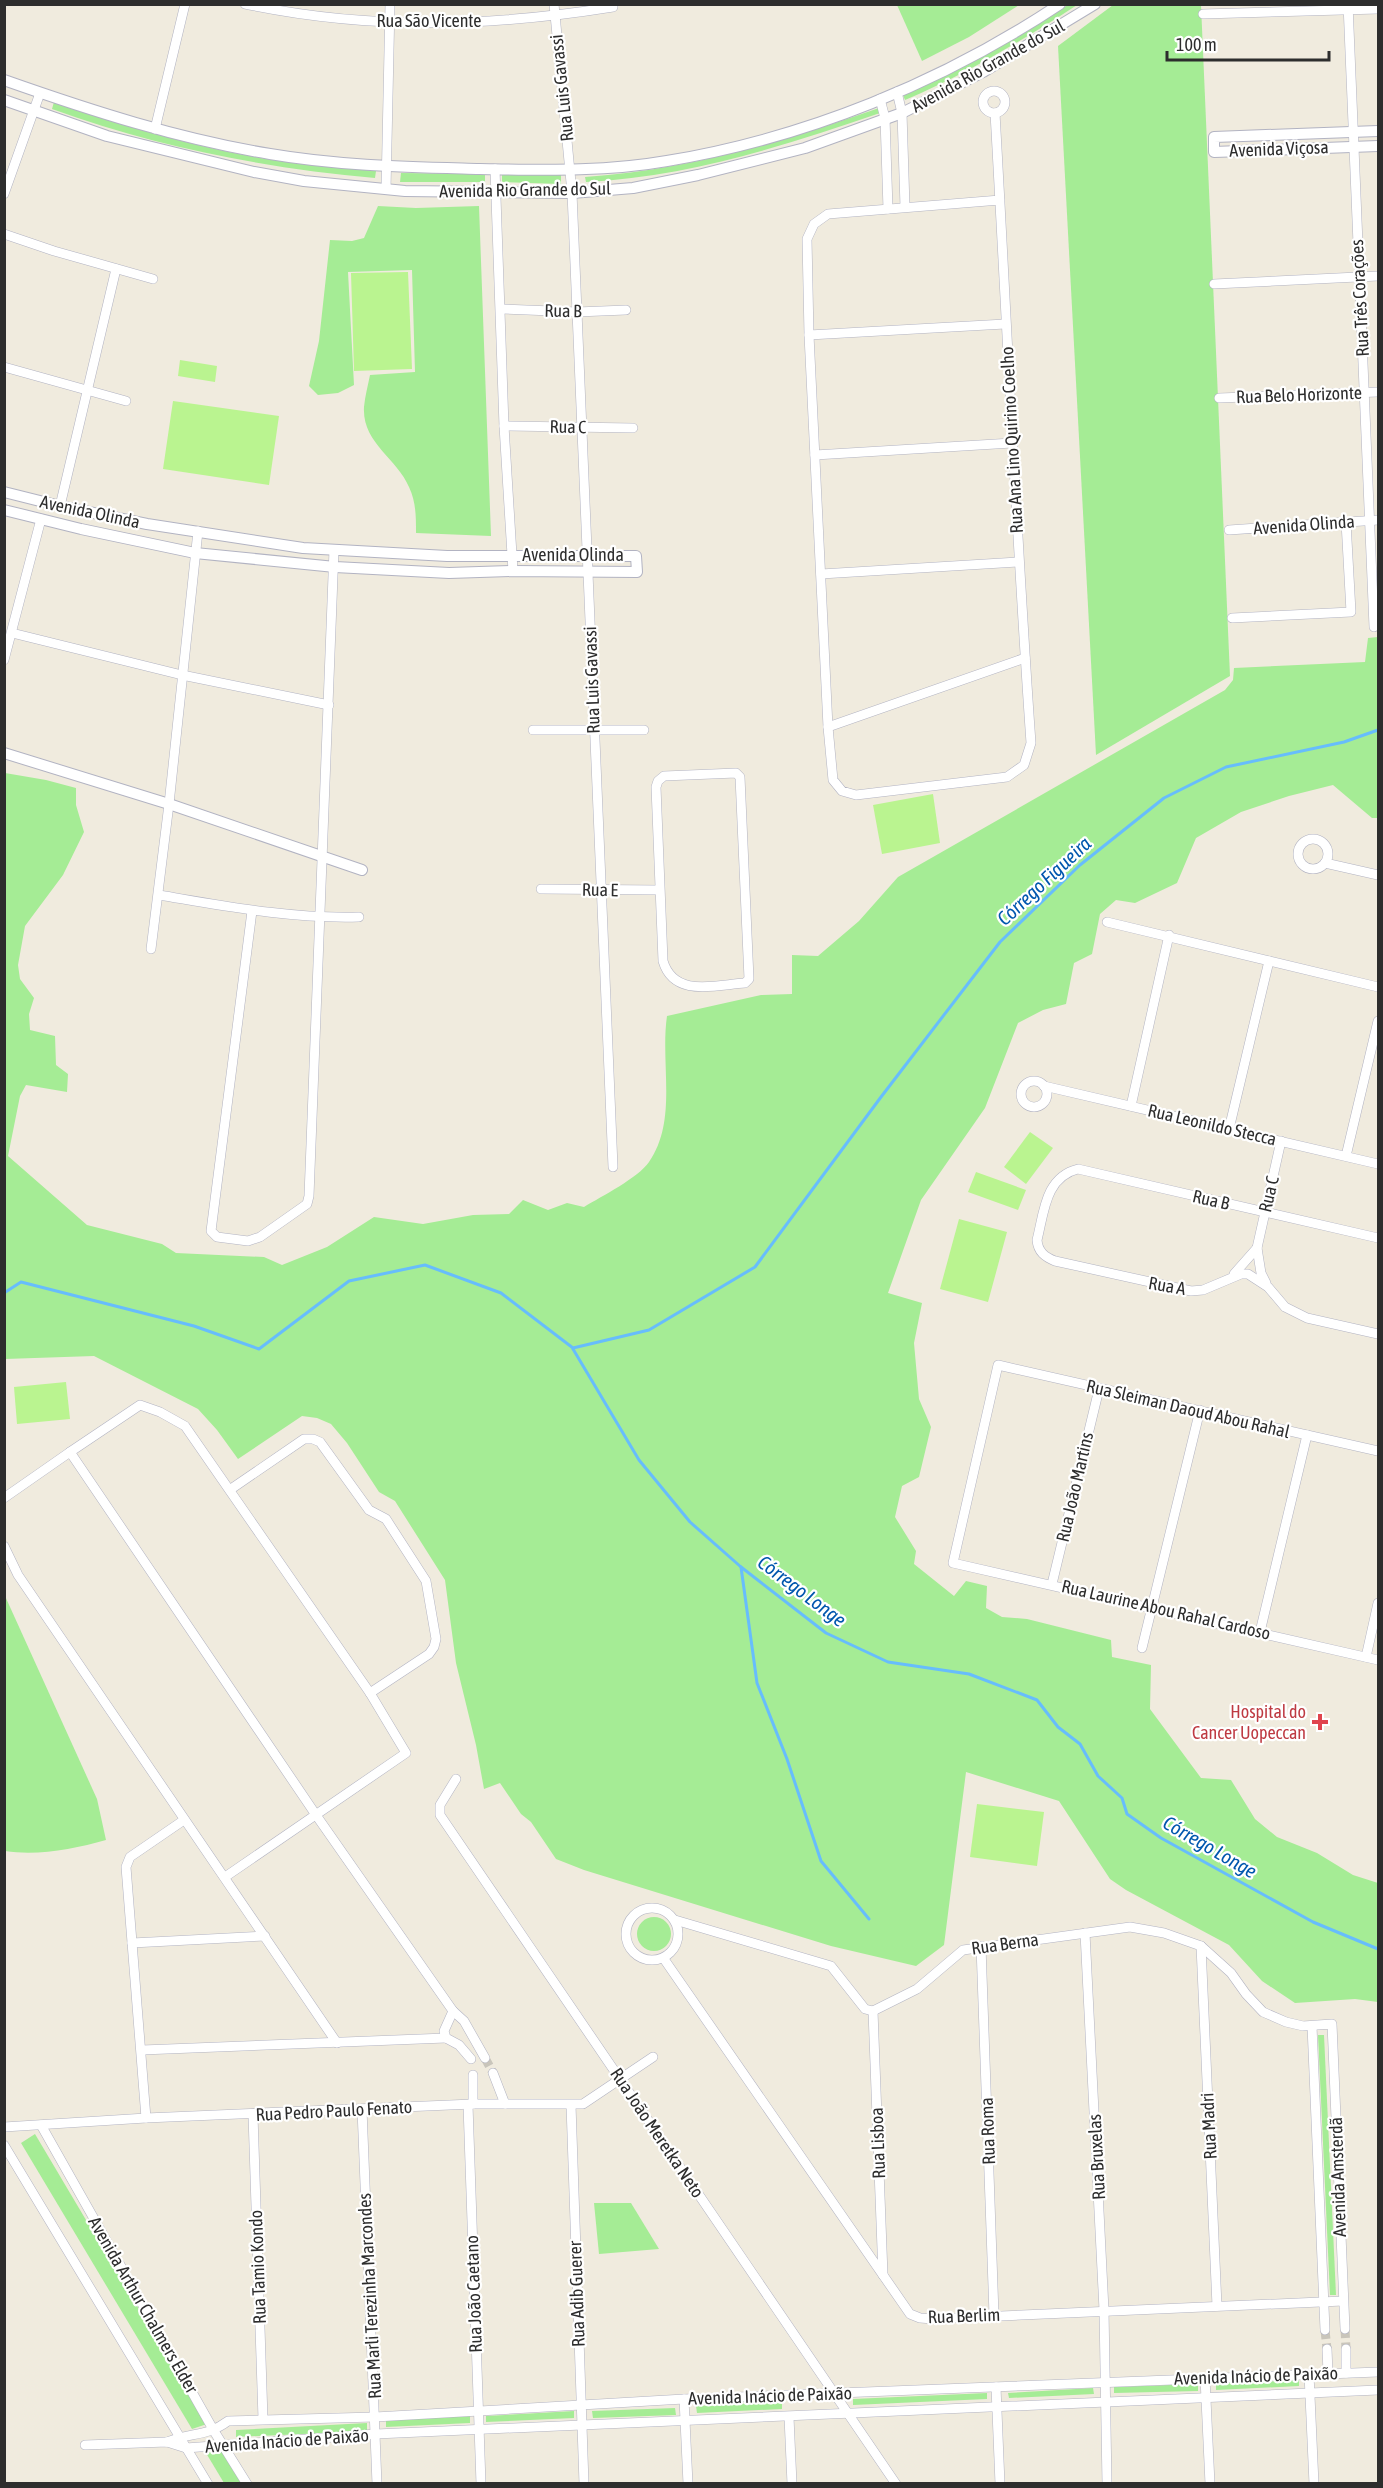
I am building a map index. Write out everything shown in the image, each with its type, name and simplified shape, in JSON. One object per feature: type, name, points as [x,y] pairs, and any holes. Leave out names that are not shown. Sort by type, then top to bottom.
[{"type":"street","points":[[154,129],[185,4]]},
{"type":"street","name":"Rua São Vicente","points":[[245,4],[319,16],[448,24],[555,16],[614,7]]},
{"type":"street","points":[[386,189],[390,4]]},
{"type":"street","name":"Rua Luis Gavassi","points":[[554,4],[571,171],[613,1167]]},
{"type":"street","name":"Avenida Rio Grande do Sul","points":[[4,80],[154,129],[272,154],[387,167],[571,171],[657,163],[718,151],[811,125],[897,92],[992,45],[1060,4]]},
{"type":"street","name":"Avenida Rio Grande do Sul","points":[[4,100],[107,136],[254,172],[304,181],[386,189],[495,193],[572,193],[633,188],[698,175],[805,148],[902,113],[983,72],[1095,4]]},
{"type":"street","points":[[1203,14],[1348,7],[1378,9]]},
{"type":"street","name":"Rua Três Corações","points":[[1348,7],[1364,393],[1374,521],[1374,627]]},
{"type":"street","points":[[897,92],[902,113],[905,207]]},
{"type":"street","points":[[4,194],[40,93]]},
{"type":"street","points":[[880,99],[885,118],[888,209]]},
{"type":"street","name":"Rua Ana Lino Quirino Coelho","points":[[828,727],[833,780],[842,791],[856,795],[1007,777],[1024,765],[1031,743],[1018,562],[994,113]]},
{"type":"street","name":"Avenida Viçosa","points":[[1378,131],[1214,137],[1214,152],[1378,146]]},
{"type":"street","points":[[495,169],[504,426],[513,571]]},
{"type":"street","points":[[1000,200],[828,214],[814,224],[807,239],[814,455],[828,727],[1025,658]]},
{"type":"street","points":[[4,234],[153,279]]},
{"type":"street","points":[[60,506],[116,269]]},
{"type":"street","points":[[1214,284],[1378,276]]},
{"type":"street","name":"Rua B","points":[[501,309],[577,312],[626,310]]},
{"type":"street","points":[[809,335],[1005,324]]},
{"type":"street","points":[[4,367],[126,401]]},
{"type":"street","name":"Rua Belo Horizonte","points":[[1219,398],[1378,392]]},
{"type":"street","name":"Rua C","points":[[504,426],[633,428]]},
{"type":"street","points":[[814,455],[1012,443]]},
{"type":"street","name":"Avenida Olinda","points":[[4,492],[120,518],[303,548],[436,556],[636,555],[637,572],[449,573],[335,567],[195,553],[4,510]]},
{"type":"street","points":[[117,536],[120,518]]},
{"type":"street","points":[[4,660],[41,519]]},
{"type":"street","name":"Avenida Olinda","points":[[1229,530],[1374,521]]},
{"type":"street","points":[[1232,618],[1351,612],[1346,522]]},
{"type":"street","points":[[152,949],[198,531]]},
{"type":"street","points":[[252,911],[211,1231],[217,1237],[248,1241],[260,1237],[307,1204],[309,1196],[334,550]]},
{"type":"street","points":[[820,574],[1018,562]]},
{"type":"street","points":[[12,633],[182,675],[329,705]]},
{"type":"street","points":[[533,730],[644,730]]},
{"type":"street","points":[[4,753],[169,804],[362,870]]},
{"type":"street","points":[[736,773],[741,777],[750,960],[749,979],[745,983],[692,986],[673,980],[663,961],[659,890],[658,781],[664,776],[736,773]]},
{"type":"street","points":[[1325,863],[1378,875]]},
{"type":"street","name":"Rua E","points":[[541,889],[659,890]]},
{"type":"street","points":[[159,895],[252,911],[320,918],[359,917]]},
{"type":"street","points":[[1107,922],[1169,935],[1378,987]]},
{"type":"street","points":[[1131,1106],[1169,935]]},
{"type":"street","points":[[1229,1129],[1269,961]]},
{"type":"street","points":[[1346,1156],[1378,1021]]},
{"type":"street","points":[[1046,1098],[1044,1086],[1038,1081],[1029,1082],[1023,1087],[1021,1095],[1024,1102],[1032,1107],[1041,1105],[1046,1098],[1064,1090]]},
{"type":"street","name":"Rua Leonildo Stecca","points":[[1044,1086],[1378,1164]]},
{"type":"street","name":"Rua C","points":[[1268,1287],[1261,1273],[1257,1248],[1281,1141]]},
{"type":"street","name":"Rua B","points":[[1050,1190],[1064,1174],[1078,1169],[1378,1238]]},
{"type":"street","name":"Rua A","points":[[1050,1190],[1037,1240],[1038,1248],[1048,1258],[1191,1291],[1203,1290],[1230,1278],[1248,1274],[1268,1287],[1285,1306],[1307,1318],[1378,1334]]},
{"type":"street","name":"Rua C","points":[[1230,1278],[1257,1248]]},
{"type":"street","name":"Rua Sleiman Daoud Abou Rahal","points":[[953,1563],[998,1365],[1378,1451]]},
{"type":"street","name":"Rua João Martins","points":[[1052,1584],[1099,1389]]},
{"type":"street","points":[[4,1498],[140,1405],[160,1412],[185,1426],[231,1489],[370,1694],[406,1752],[225,1877]]},
{"type":"street","points":[[1142,1648],[1200,1410]]},
{"type":"street","points":[[1260,1632],[1307,1435]]},
{"type":"street","points":[[231,1489],[304,1439],[313,1439],[320,1442],[369,1510],[386,1520],[426,1581],[436,1639],[429,1654],[370,1694]]},
{"type":"street","points":[[70,1452],[316,1815],[453,2011],[464,2021],[481,2047],[485,2058]]},
{"type":"street","points":[[4,1546],[18,1575],[338,2043]]},
{"type":"street","name":"Rua Laurine Abou Rahal Cardoso","points":[[953,1563],[1378,1660]]},
{"type":"street","points":[[1366,1657],[1378,1603]]},
{"type":"street","name":"Rua João Meretka Neto","points":[[456,1779],[440,1805],[441,1815],[896,2484]]},
{"type":"street","points":[[146,2118],[126,1867],[130,1857],[184,1820]]},
{"type":"street","points":[[660,1909],[669,1913],[675,1920],[679,1934],[678,1942],[664,1959],[655,1961],[637,1956],[627,1941],[628,1923],[642,1910],[660,1909]]},
{"type":"street","points":[[675,1920],[831,1966],[865,2009],[873,2011]]},
{"type":"street","name":"Rua Berna","points":[[873,2011],[917,1989],[963,1950],[1130,1927],[1164,1933],[1201,1946],[1231,1973],[1263,2012],[1286,2022],[1312,2026],[1332,2024]]},
{"type":"street","name":"Rua Bruxelas","points":[[1085,1933],[1104,2310],[1107,2484]]},
{"type":"street","points":[[132,1943],[265,1936]]},
{"type":"street","name":"Rua Roma","points":[[981,1946],[994,2315]]},
{"type":"street","name":"Rua Madri","points":[[1201,1946],[1217,2306]]},
{"type":"street","name":"Rua Berlim","points":[[664,1959],[910,2314],[933,2319],[1343,2301]]},
{"type":"street","points":[[446,2038],[444,2031],[453,2011]]},
{"type":"street","name":"Rua Lisboa","points":[[873,2011],[883,2275]]},
{"type":"street","name":"Avenida Amsterdã","points":[[1332,2024],[1345,2329]]},
{"type":"street","name":"Avenida Amsterdã","points":[[1312,2026],[1325,2330]]},
{"type":"street","points":[[142,2050],[446,2038],[459,2045],[469,2056],[481,2047]]},
{"type":"street","name":"Rua Pedro Paulo Fenato","points":[[4,2127],[146,2118],[471,2104],[583,2104],[653,2057]]},
{"type":"street","points":[[493,2073],[505,2104]]},
{"type":"street","name":"Rua João Caetano","points":[[473,2075],[471,2104],[477,2411],[481,2484]]},
{"type":"street","name":"Rua Adib Guerer","points":[[571,2105],[584,2484]]},
{"type":"street","name":"Rua Marli Terezinha Marcondes","points":[[362,2109],[377,2484]]},
{"type":"street","name":"Rua Tamio Kondo","points":[[252,2115],[263,2419]]},
{"type":"street","name":"Avenida Arthur Chalmers Elder","points":[[41,2125],[214,2431],[247,2484]]},
{"type":"street","name":"Avenida Arthur Chalmers Elder","points":[[4,2145],[208,2484]]},
{"type":"street","points":[[1327,2349],[1328,2373]]},
{"type":"street","points":[[1346,2349],[1346,2373]]},
{"type":"street","name":"Avenida Inácio de Paixão","points":[[167,2442],[180,2436],[214,2431],[228,2421],[375,2417],[684,2399],[1378,2372]]},
{"type":"street","points":[[1309,2374],[1314,2484]]},
{"type":"street","points":[[1205,2378],[1210,2484]]},
{"type":"street","points":[[996,2387],[1000,2484]]},
{"type":"street","name":"Avenida Inácio de Paixão","points":[[85,2445],[167,2442],[186,2448],[376,2434],[1378,2390]]},
{"type":"street","points":[[684,2399],[688,2484]]},
{"type":"street","points":[[789,2417],[792,2484]]},
{"type":"green space","points":[[897,5],[1019,5],[969,37],[922,61]]},
{"type":"green space","points":[[1068,5],[1077,5],[950,80],[905,100],[903,95]]},
{"type":"green space","points":[[1113,5],[1201,5],[1230,676],[1096,755],[1058,46]]},
{"type":"green space","points":[[54,102],[186,142],[281,161],[376,171],[375,178],[252,162],[171,145],[52,109]]},
{"type":"green space","points":[[879,108],[880,113],[735,158],[661,174],[586,182],[585,177],[660,168],[734,153]]},
{"type":"green space","points":[[401,173],[485,174],[485,182],[400,182]]},
{"type":"green space","points":[[502,174],[561,175],[561,184],[502,182]]},
{"type":"green space","points":[[378,206],[416,208],[479,206],[491,536],[416,533],[416,515],[409,487],[397,467],[368,431],[364,403],[370,375],[415,372],[412,270],[348,272],[354,385],[338,393],[318,395],[309,386],[319,341],[330,240],[352,241],[364,238]]},
{"type":"green space","points":[[408,272],[412,369],[354,371],[351,273]]},
{"type":"green space","points":[[180,360],[217,366],[215,382],[178,376]]},
{"type":"green space","points":[[173,401],[279,416],[269,485],[163,469]]},
{"type":"green space","points":[[1378,637],[1378,818],[1372,818],[1333,785],[1289,796],[1241,812],[1196,838],[1177,883],[1135,903],[1116,900],[1100,914],[1092,954],[1074,963],[1066,1004],[1043,1010],[1018,1023],[985,1108],[921,1200],[888,1293],[922,1303],[914,1343],[919,1399],[931,1427],[919,1477],[902,1486],[895,1517],[916,1551],[914,1564],[954,1596],[966,1581],[987,1586],[986,1608],[1002,1617],[1027,1619],[1111,1640],[1112,1657],[1151,1665],[1150,1709],[1201,1778],[1231,1780],[1255,1819],[1277,1837],[1317,1853],[1353,1875],[1378,1883],[1378,2002],[1355,1999],[1295,2003],[1262,1981],[1229,1945],[1126,1890],[1110,1879],[1059,1801],[966,1772],[944,1945],[916,1966],[831,1946],[584,1870],[556,1859],[531,1822],[521,1814],[500,1783],[484,1789],[456,1663],[445,1580],[395,1501],[379,1492],[347,1443],[331,1424],[317,1418],[302,1416],[238,1459],[198,1409],[94,1356],[5,1359],[5,773],[76,788],[76,805],[84,832],[63,875],[25,926],[18,965],[20,979],[34,998],[29,1014],[30,1030],[55,1036],[56,1065],[68,1074],[67,1092],[26,1085],[20,1096],[8,1156],[87,1225],[162,1244],[176,1253],[264,1257],[282,1265],[327,1247],[374,1217],[423,1224],[473,1215],[509,1214],[523,1200],[548,1210],[567,1203],[584,1207],[637,1174],[649,1162],[658,1146],[666,1110],[665,1034],[667,1016],[761,995],[792,994],[792,955],[818,956],[859,921],[898,877],[1225,690],[1233,680],[1234,668],[1365,662],[1368,638]]},
{"type":"green space","points":[[933,794],[940,843],[882,854],[873,805]]},
{"type":"green space","points":[[1030,1132],[1053,1148],[1026,1184],[1004,1167]]},
{"type":"green space","points":[[976,1172],[1026,1190],[1018,1210],[968,1192]]},
{"type":"green space","points":[[959,1219],[1007,1232],[988,1302],[940,1289]]},
{"type":"green space","points":[[66,1382],[70,1419],[17,1424],[14,1387]]},
{"type":"green space","points":[[5,1596],[97,1799],[106,1840],[56,1851],[30,1853],[5,1851]]},
{"type":"green space","points":[[977,1804],[1044,1812],[1037,1866],[970,1857]]},
{"type":"green space","points":[[654,1917],[666,1922],[671,1934],[666,1946],[654,1951],[642,1946],[637,1934],[642,1922]]},
{"type":"green space","points":[[1318,2035],[1324,2035],[1336,2295],[1330,2295]]},
{"type":"green space","points":[[35,2134],[207,2424],[192,2429],[21,2143]]},
{"type":"green space","points":[[594,2203],[631,2203],[659,2249],[599,2254]]},
{"type":"green space","points":[[1299,2380],[1299,2386],[1216,2390],[1216,2384]]},
{"type":"green space","points":[[1198,2384],[1198,2391],[1114,2393],[1114,2387]]},
{"type":"green space","points":[[1093,2388],[1094,2394],[1009,2398],[1008,2393]]},
{"type":"green space","points":[[987,2393],[987,2399],[853,2405],[853,2399]]},
{"type":"green space","points":[[782,2402],[782,2409],[697,2413],[696,2406]]},
{"type":"green space","points":[[675,2408],[676,2415],[593,2418],[592,2411]]},
{"type":"green space","points":[[574,2411],[574,2418],[486,2422],[486,2416]]},
{"type":"green space","points":[[470,2416],[470,2423],[386,2427],[386,2420]]},
{"type":"green space","points":[[367,2423],[367,2431],[236,2437],[236,2430]]},
{"type":"green space","points":[[220,2449],[241,2483],[224,2483],[206,2453]]},
{"type":"waterway","name":"Córrego Figueira","points":[[4,1293],[21,1282],[194,1326],[259,1349],[349,1281],[425,1265],[501,1293],[573,1348],[649,1330],[755,1267],[1000,942],[1080,865],[1164,798],[1226,767],[1344,742],[1378,730]]},
{"type":"waterway","name":"Córrego Longe","points":[[573,1349],[639,1460],[690,1522],[741,1567],[826,1633],[888,1662],[969,1674],[1037,1700],[1058,1727],[1080,1744],[1098,1776],[1122,1798],[1127,1814],[1161,1838],[1313,1922],[1378,1949]]},
{"type":"waterway","points":[[741,1567],[757,1683],[787,1759],[821,1861],[869,1919]]},
{"type":"tunnel","points":[[485,2058],[493,2073]]},
{"type":"tunnel","points":[[1345,2329],[1346,2349]]},
{"type":"tunnel","points":[[1325,2330],[1327,2349]]},
{"type":"place","name":"Hospital do Cancer Uopeccan","points":[[1320,1722]]}]
